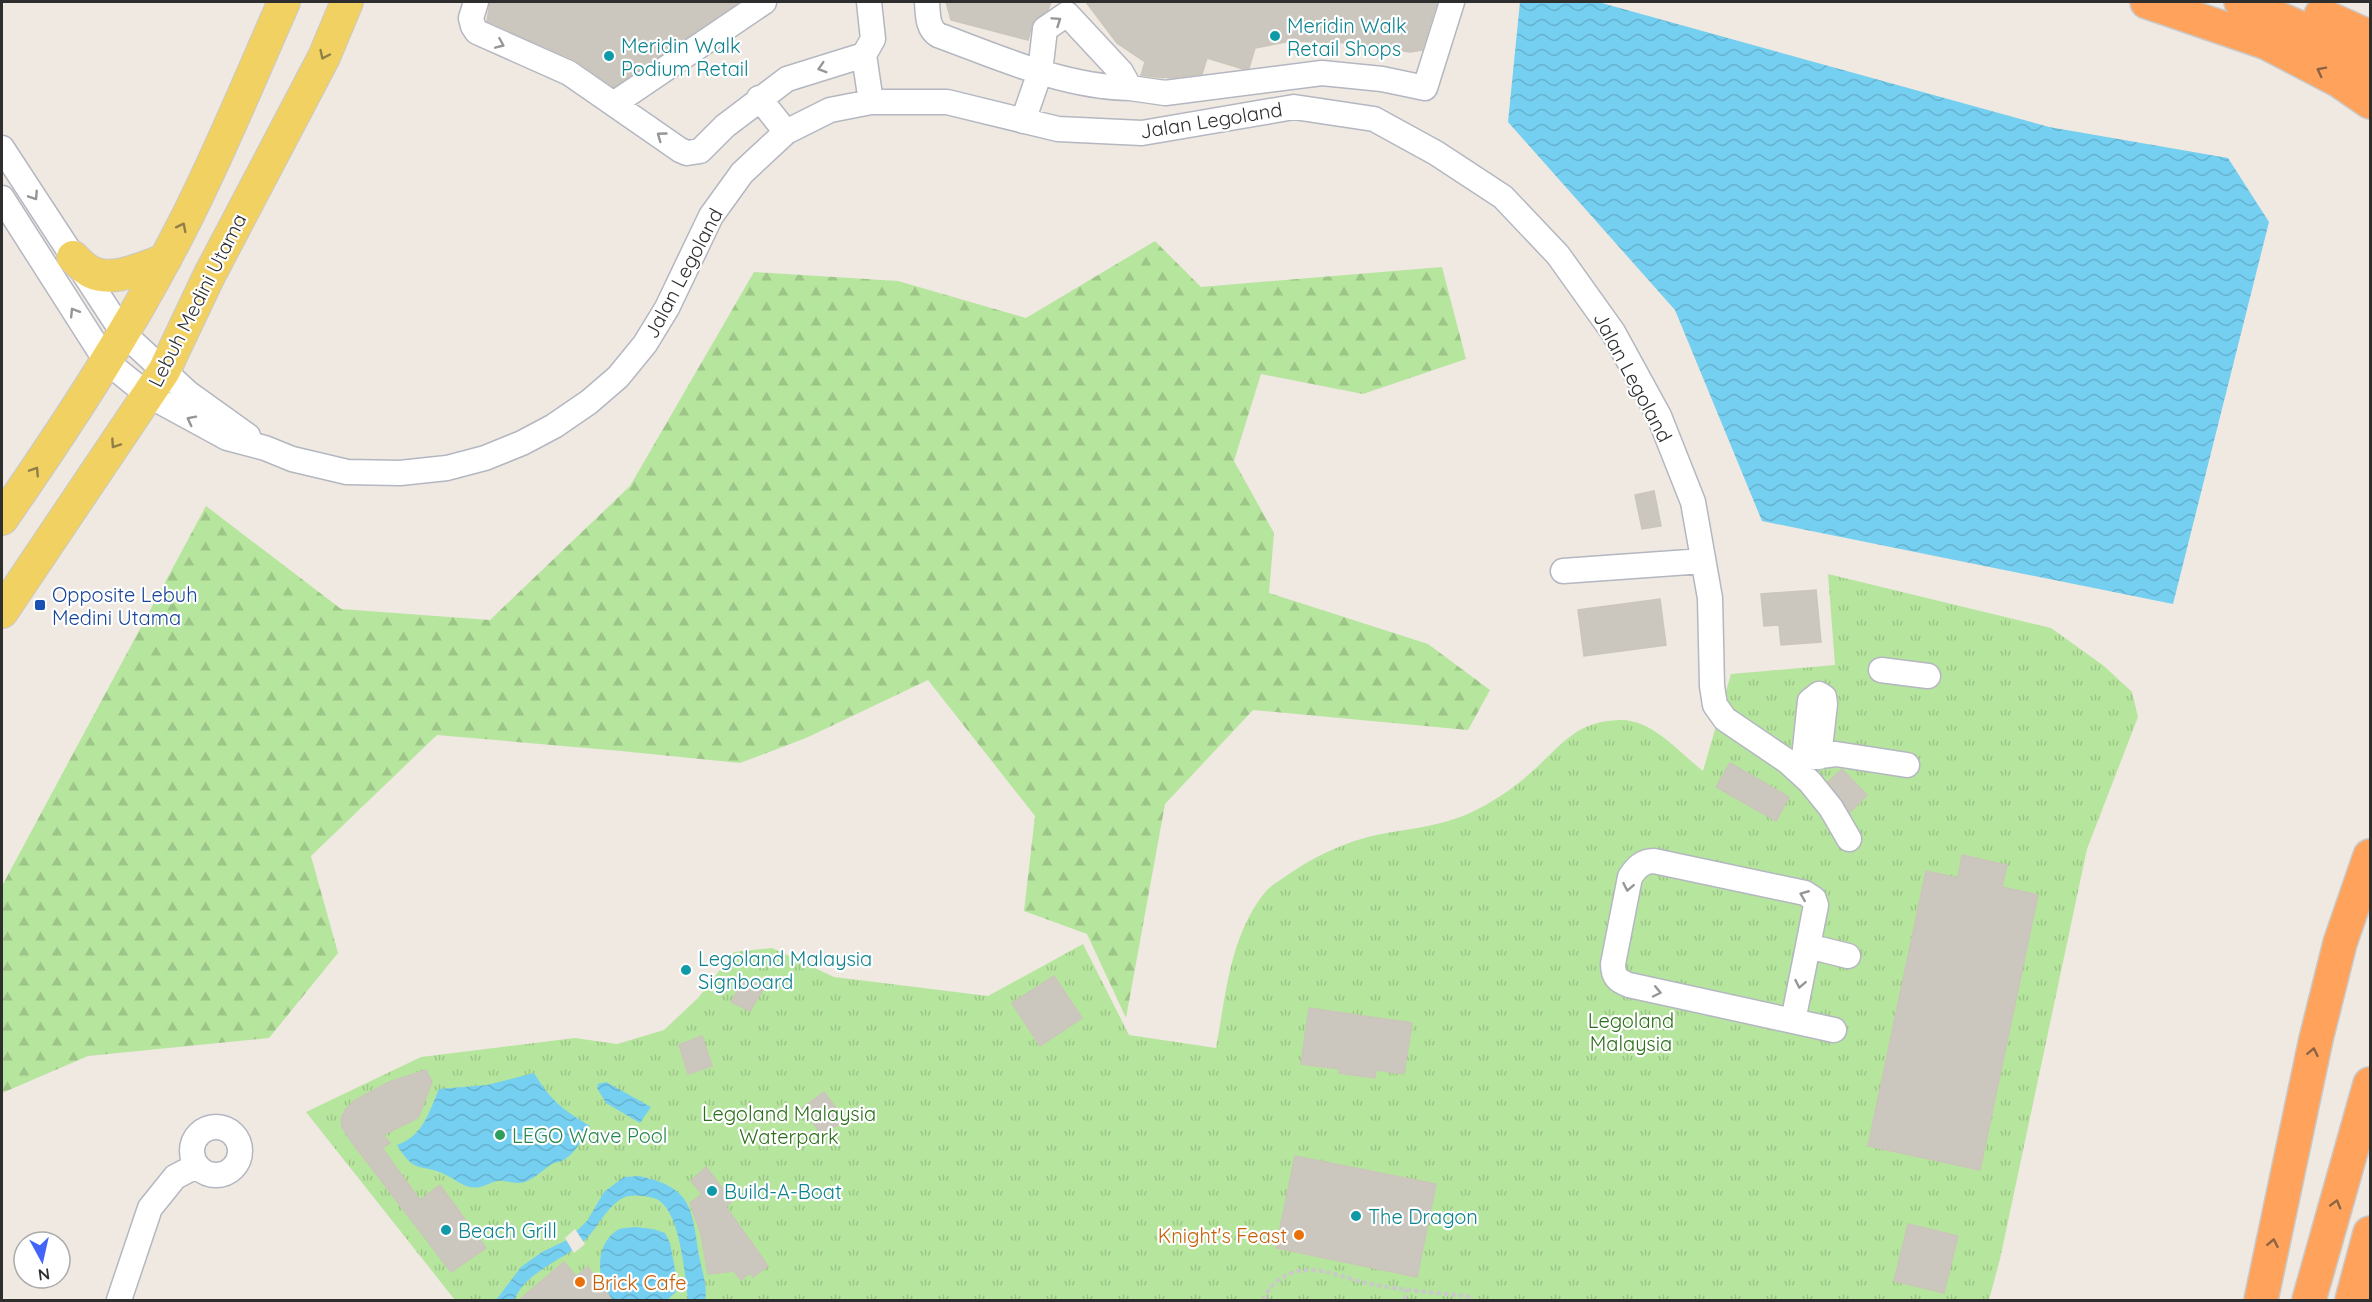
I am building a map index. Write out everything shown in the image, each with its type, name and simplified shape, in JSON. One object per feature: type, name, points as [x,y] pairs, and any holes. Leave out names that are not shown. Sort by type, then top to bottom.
[{"type":"highway","points":[[2147,2],[2267,43],[2338,80],[2370,102]]},
{"type":"highway","points":[[2241,2],[2330,41],[2370,65]]},
{"type":"highway","points":[[2273,2],[2320,14],[2370,37]]},
{"type":"highway","points":[[2261,1300],[2316,1039],[2340,942],[2370,856]]},
{"type":"highway","points":[[2309,1300],[2370,1084]]},
{"type":"highway","points":[[2352,1300],[2370,1233]]},
{"type":"main road","points":[[2,519],[106,362],[165,260],[184,224],[284,2]]},
{"type":"main road","name":"Lebuh Medini Utama","points":[[2,612],[156,383],[209,276],[324,57],[347,2]]},
{"type":"main road","points":[[73,257],[92,273],[108,275],[123,273],[165,260]]},
{"type":"street","points":[[476,2],[471,18],[477,32],[569,73],[680,150],[694,153],[706,147],[725,126],[787,79],[864,55]]},
{"type":"street","points":[[615,103],[764,2]]},
{"type":"street","points":[[869,2],[873,39],[864,55],[871,102]]},
{"type":"street","points":[[927,2],[929,22],[933,32],[938,35],[1040,72],[1104,88],[1130,88],[1164,93],[1322,73],[1382,79],[1425,88],[1452,2]]},
{"type":"street","points":[[1023,121],[1040,72],[1045,29],[1067,14],[1120,72],[1130,88]]},
{"type":"street","points":[[759,98],[786,132]]},
{"type":"street","name":"Jalan Legoland","points":[[156,383],[227,438],[265,448],[292,459],[346,472],[400,473],[447,468],[485,458],[522,443],[554,426],[588,402],[618,376],[645,344],[667,308],[711,216],[742,173],[786,132],[830,110],[871,102],[947,102],[1058,129],[1142,133],[1294,107],[1374,119],[1436,153],[1503,197],[1558,255],[1613,332],[1659,416],[1693,502],[1710,598],[1712,686],[1715,705],[1725,719],[1804,759],[1810,782],[1831,808],[1849,839]]},
{"type":"street","points":[[2,148],[156,383]]},
{"type":"street","points":[[2,198],[106,362],[156,383]]},
{"type":"street","points":[[1563,571],[1703,561]]},
{"type":"street","points":[[1881,670],[1928,676]]},
{"type":"street","points":[[1796,716],[1804,759],[1836,754],[1907,765]]},
{"type":"street","points":[[1793,1021],[1816,904],[1814,899],[1805,893],[1654,861],[1636,867],[1630,877],[1612,964],[1617,979],[1629,986],[1834,1030]]},
{"type":"street","points":[[1808,946],[1848,956]]},
{"type":"street","points":[[119,1300],[150,1208],[175,1178],[196,1166]]},
{"type":"path","points":[[1264,1300],[1278,1280],[1289,1274],[1307,1270],[1406,1290],[1467,1296],[1473,1300]]},
{"type":"path","points":[[1405,1300],[1406,1290]]},
{"type":"green space","points":[[1155,241],[1201,287],[1442,267],[1466,359],[1363,394],[1261,374],[1234,461],[1274,533],[1269,593],[1428,644],[1490,690],[1468,730],[1253,710],[1165,804],[1126,1018],[1087,934],[1024,911],[1035,816],[928,680],[806,738],[740,763],[437,735],[311,856],[338,953],[269,1038],[88,1056],[2,1093],[2,886],[206,506],[341,609],[490,620],[630,486],[754,272],[898,281],[1026,318]]},
{"type":"green space","name":"Legoland Malaysia","points":[[1828,574],[2051,628],[2104,666],[2132,692],[2138,717],[2087,849],[2000,1259],[1989,1300],[455,1300],[306,1112],[421,1057],[575,1038],[617,1044],[664,1030],[698,998],[734,952],[772,948],[834,977],[988,996],[1083,944],[1129,1035],[1216,1048],[1231,965],[1237,945],[1255,907],[1272,886],[1299,867],[1331,850],[1364,838],[1437,824],[1472,812],[1514,786],[1564,742],[1593,724],[1620,720],[1643,725],[1665,738],[1703,771],[1731,674],[1835,665]]},
{"type":"water","points":[[1520,2],[1598,2],[2049,127],[2228,158],[2269,222],[2173,604],[1762,521],[1675,310],[1508,122]]},
{"type":"water","name":"LEGO Wave Pool","points":[[534,1073],[558,1104],[590,1126],[573,1153],[529,1180],[518,1183],[497,1181],[475,1188],[470,1187],[437,1171],[414,1165],[403,1155],[397,1145],[413,1136],[419,1129],[439,1089],[487,1085]]},
{"type":"water","points":[[606,1082],[651,1107],[640,1123],[606,1103],[597,1088],[598,1084]]},
{"type":"water","points":[[639,1176],[671,1187],[688,1204],[695,1228],[706,1290],[705,1300],[688,1300],[678,1236],[669,1212],[657,1199],[634,1195],[623,1198],[615,1204],[582,1243],[535,1274],[514,1300],[496,1300],[521,1267],[542,1252],[567,1240],[587,1221],[604,1192],[624,1177]]},
{"type":"water","points":[[635,1227],[665,1233],[670,1243],[678,1285],[675,1293],[667,1300],[611,1300],[606,1292],[600,1264],[604,1245],[609,1237],[618,1230]]},
{"type":"pier","points":[[575,1229],[585,1244],[574,1253],[565,1238]]},
{"type":"building","name":"Meridin Walk Podium Retail","points":[[490,2],[739,2],[614,87],[575,60],[487,21]]},
{"type":"building","points":[[946,2],[1051,2],[1048,10],[1033,22],[1028,40],[951,20]]},
{"type":"building","name":"Meridin Walk Retail Shops","points":[[1086,2],[1437,2],[1422,50],[1410,52],[1354,43],[1291,41],[1255,48],[1249,68],[1243,69],[1207,58],[1202,74],[1164,78],[1141,75],[1145,62],[1117,43]]},
{"type":"building","points":[[1654,491],[1661,526],[1642,529],[1635,495]]},
{"type":"building","points":[[1816,590],[1821,642],[1781,645],[1779,625],[1764,626],[1761,594]]},
{"type":"building","points":[[1660,599],[1666,645],[1584,656],[1578,610]]},
{"type":"building","points":[[1730,763],[1789,797],[1776,821],[1716,787]]},
{"type":"building","points":[[1842,769],[1867,795],[1850,812],[1828,782]]},
{"type":"building","points":[[1962,855],[2007,865],[2002,887],[2038,895],[1980,1170],[1868,1146],[1926,871],[1958,878]]},
{"type":"building","points":[[1054,976],[1082,1018],[1040,1046],[1012,1003]]},
{"type":"building","points":[[745,978],[764,988],[750,1011],[731,1002]]},
{"type":"building","points":[[1309,1008],[1412,1023],[1404,1074],[1376,1070],[1375,1078],[1339,1073],[1340,1069],[1301,1064]]},
{"type":"building","points":[[702,1036],[712,1066],[688,1074],[679,1045]]},
{"type":"building","points":[[426,1070],[432,1082],[418,1118],[383,1135],[390,1143],[382,1148],[420,1200],[440,1185],[486,1248],[451,1272],[351,1141],[342,1127],[341,1119],[345,1110],[355,1100],[389,1082]]},
{"type":"building","points":[[824,1092],[845,1120],[822,1135],[802,1108]]},
{"type":"building","name":"The Dragon","points":[[1295,1156],[1436,1184],[1417,1277],[1276,1248]]},
{"type":"building","points":[[706,1167],[732,1201],[726,1207],[768,1266],[753,1277],[750,1273],[741,1280],[734,1271],[708,1274],[701,1234],[690,1203],[702,1194],[691,1181]]},
{"type":"building","points":[[1908,1224],[1958,1236],[1944,1293],[1894,1281]]},
{"type":"building","points":[[564,1262],[576,1276],[588,1267],[612,1300],[519,1300]]},
{"type":"place","name":"Meridin Walk Retail Shops","points":[[1275,36]]},
{"type":"place","name":"Meridin Walk Podium Retail","points":[[609,56]]},
{"type":"place","name":"Opposite Lebuh Medini Utama","points":[[40,605]]},
{"type":"place","name":"Legoland Malaysia Signboard","points":[[686,970]]},
{"type":"place","name":"LEGO Wave Pool","points":[[500,1135]]},
{"type":"place","name":"Build-A-Boat","points":[[712,1191]]},
{"type":"place","name":"The Dragon","points":[[1356,1216]]},
{"type":"place","name":"Beach Grill","points":[[446,1230]]},
{"type":"place","name":"Knight's Feast","points":[[1299,1235]]},
{"type":"place","name":"Brick Cafe","points":[[580,1282]]},
{"type":"park label","name":"Legoland Malaysia Waterpark","points":[[789,1124]]}]
